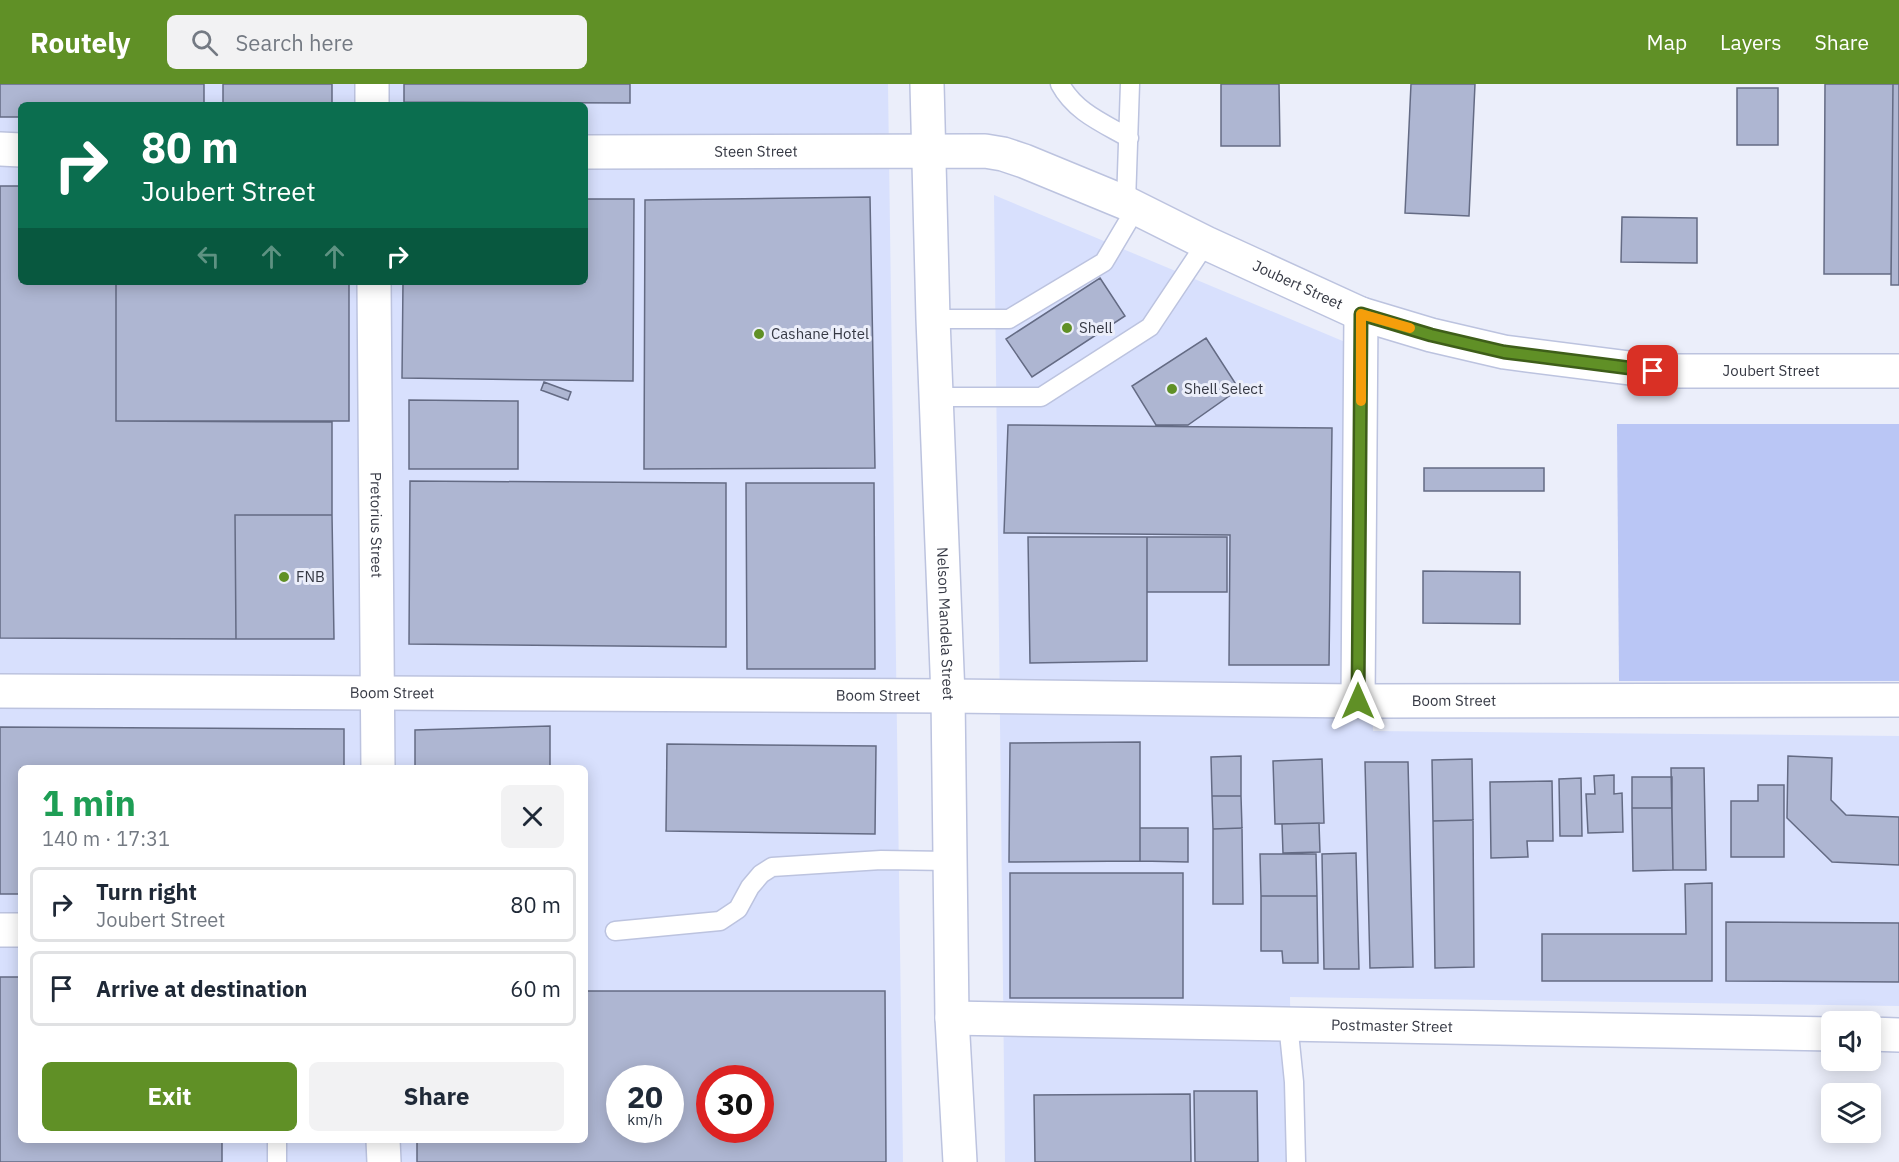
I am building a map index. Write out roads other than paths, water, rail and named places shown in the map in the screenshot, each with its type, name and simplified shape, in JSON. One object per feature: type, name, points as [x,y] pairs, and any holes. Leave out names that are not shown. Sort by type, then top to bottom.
[{"type":"street","points":[[372,84],[372,102]]},
{"type":"street","name":"Nelson Mandela Street","points":[[927,84],[933,319],[948,696],[952,1018],[960,1162]]},
{"type":"street","points":[[0,150],[18,150]]},
{"type":"street","name":"Joubert Street","points":[[928,152],[985,151],[1003,154],[1050,171],[1131,206],[1361,314],[1431,335],[1504,352],[1653,371],[1899,371]]},
{"type":"street","name":"Steen Street","points":[[588,152],[928,152]]},
{"type":"street","name":"Pretorius Street","points":[[374,285],[378,765]]},
{"type":"street","points":[[1358,701],[1361,314]]},
{"type":"street","name":"Boom Street","points":[[0,691],[948,696],[1358,701],[1899,700]]},
{"type":"street","points":[[0,930],[18,930]]},
{"type":"street","name":"Postmaster Street","points":[[952,1018],[1821,1034]]},
{"type":"street","points":[[1881,1035],[1899,1035]]},
{"type":"street","points":[[383,1143],[384,1162]]},
{"type":"lane","points":[[1060,84],[1066,95],[1082,112],[1129,138]]},
{"type":"lane","points":[[933,319],[1010,319],[1104,262],[1131,206],[1130,84]]},
{"type":"lane","points":[[937,397],[1041,397],[1150,327],[1206,243]]},
{"type":"lane","points":[[615,931],[720,921],[738,909],[750,887],[761,874],[772,867],[880,860],[950,861]]},
{"type":"lane","points":[[1288,1023],[1294,1082],[1296,1162]]},
{"type":"lane","points":[[277,1143],[278,1162]]},
{"type":"place","name":"Shell","points":[[1067,328]]},
{"type":"place","name":"Cashane Hotel","points":[[759,334]]},
{"type":"place","name":"Shell Select","points":[[1172,389]]},
{"type":"place","name":"FNB","points":[[284,577]]}]
